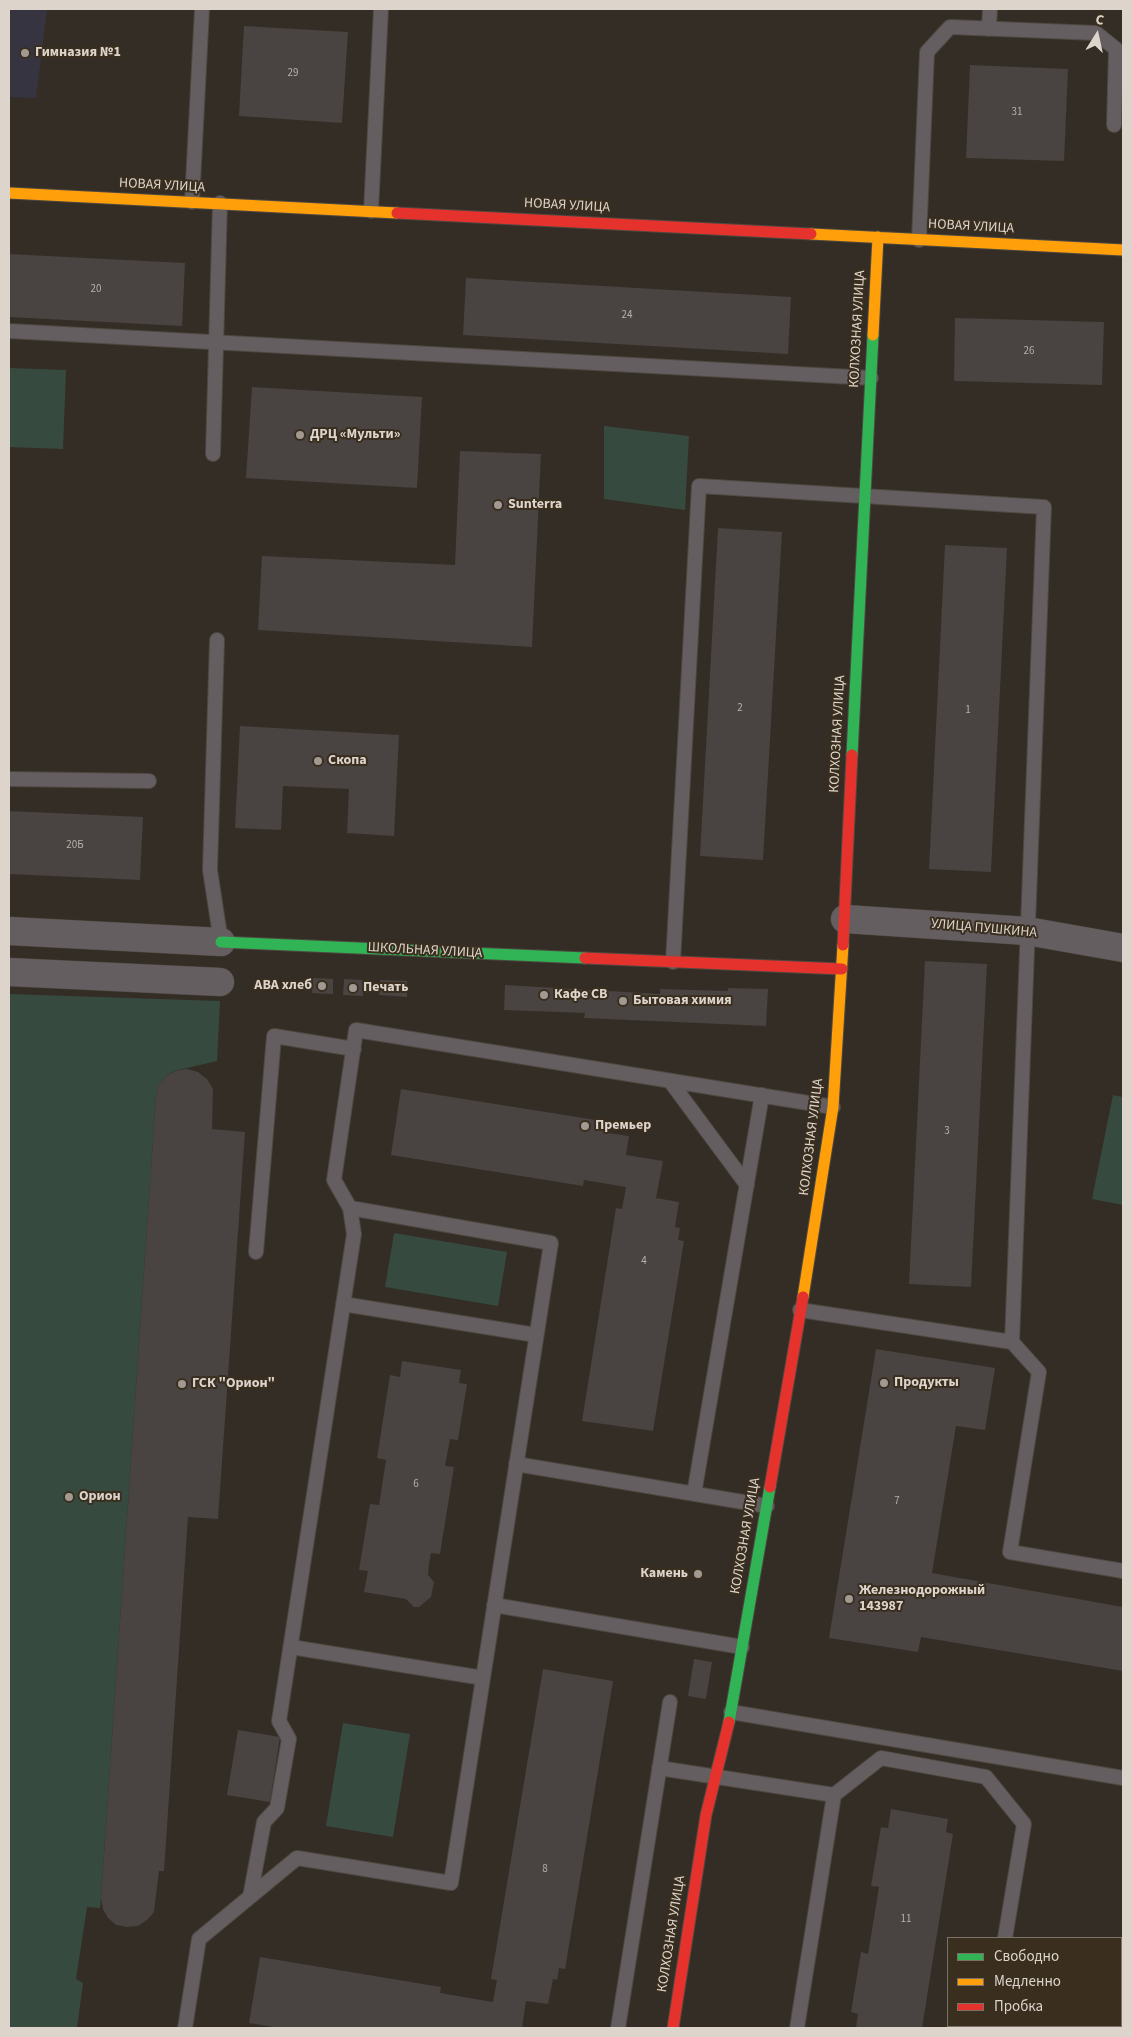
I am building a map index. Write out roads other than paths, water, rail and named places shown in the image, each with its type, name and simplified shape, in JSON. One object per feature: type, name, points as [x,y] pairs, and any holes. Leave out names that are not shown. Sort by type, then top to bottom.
[{"type":"street","name":"НОВАЯ УЛИЦА","points":[[9,193],[1123,250]]},
{"type":"street","name":"КОЛХОЗНАЯ УЛИЦА","points":[[673,2028],[705,1824],[731,1712],[826,1161],[833,1107],[845,918],[878,237]]},
{"type":"street","name":"УЛИЦА ПУШКИНА","points":[[845,918],[1027,931],[1123,948]]},
{"type":"street","name":"ШКОЛЬНАЯ УЛИЦА","points":[[9,931],[842,970]]},
{"type":"street","points":[[9,972],[220,982]]},
{"type":"lane","points":[[192,202],[202,9]]},
{"type":"lane","points":[[371,211],[382,9]]},
{"type":"lane","points":[[989,29],[990,9]]},
{"type":"lane","points":[[920,240],[927,52],[950,27],[1096,33],[1116,49],[1114,125]]},
{"type":"lane","points":[[213,454],[220,203]]},
{"type":"lane","points":[[9,331],[871,378]]},
{"type":"lane","points":[[673,962],[699,486],[1044,507],[1012,1342]]},
{"type":"lane","points":[[217,640],[210,870],[221,942]]},
{"type":"lane","points":[[9,779],[148,781]]},
{"type":"lane","points":[[250,1897],[264,1822],[277,1808],[289,1739],[279,1721],[354,1234],[350,1208],[334,1180],[356,1030],[833,1107]]},
{"type":"lane","points":[[256,1252],[274,1036],[354,1049]]},
{"type":"lane","points":[[670,1081],[747,1185]]},
{"type":"lane","points":[[694,1494],[762,1095]]},
{"type":"lane","points":[[185,2028],[199,1939],[296,1858],[451,1884],[551,1242],[350,1208]]},
{"type":"lane","points":[[343,1304],[536,1335]]},
{"type":"lane","points":[[800,1310],[1012,1342],[1039,1372],[1010,1552],[1123,1571]]},
{"type":"lane","points":[[516,1464],[767,1506]]},
{"type":"lane","points":[[494,1605],[742,1647]]},
{"type":"lane","points":[[291,1647],[483,1678]]},
{"type":"lane","points":[[618,2028],[670,1702]]},
{"type":"lane","points":[[731,1712],[1123,1778]]},
{"type":"lane","points":[[926,1766],[929,1745]]},
{"type":"lane","points":[[797,2028],[834,1795],[881,1758],[986,1777],[1024,1824],[1005,1937]]},
{"type":"lane","points":[[659,1768],[834,1795]]},
{"type":"place","name":"Гимназия №1","points":[[25,53]]},
{"type":"place","name":"ДРЦ «Мульти»","points":[[300,435]]},
{"type":"place","name":"Sunterra","points":[[498,505]]},
{"type":"place","name":"Скопа","points":[[318,761]]},
{"type":"place","name":"АВА хлеб","points":[[322,986]]},
{"type":"place","name":"Печать","points":[[353,988]]},
{"type":"place","name":"Кафе СВ","points":[[544,995]]},
{"type":"place","name":"Бытовая химия","points":[[623,1001]]},
{"type":"place","name":"Премьер","points":[[585,1126]]},
{"type":"place","name":"Продукты","points":[[884,1383]]},
{"type":"place","name":"ГСК \"Орион\"","points":[[182,1384]]},
{"type":"place","name":"Орион","points":[[69,1497]]},
{"type":"place","name":"Камень","points":[[698,1574]]},
{"type":"place","name":"Железнодорожный 143987","points":[[849,1599]]}]
